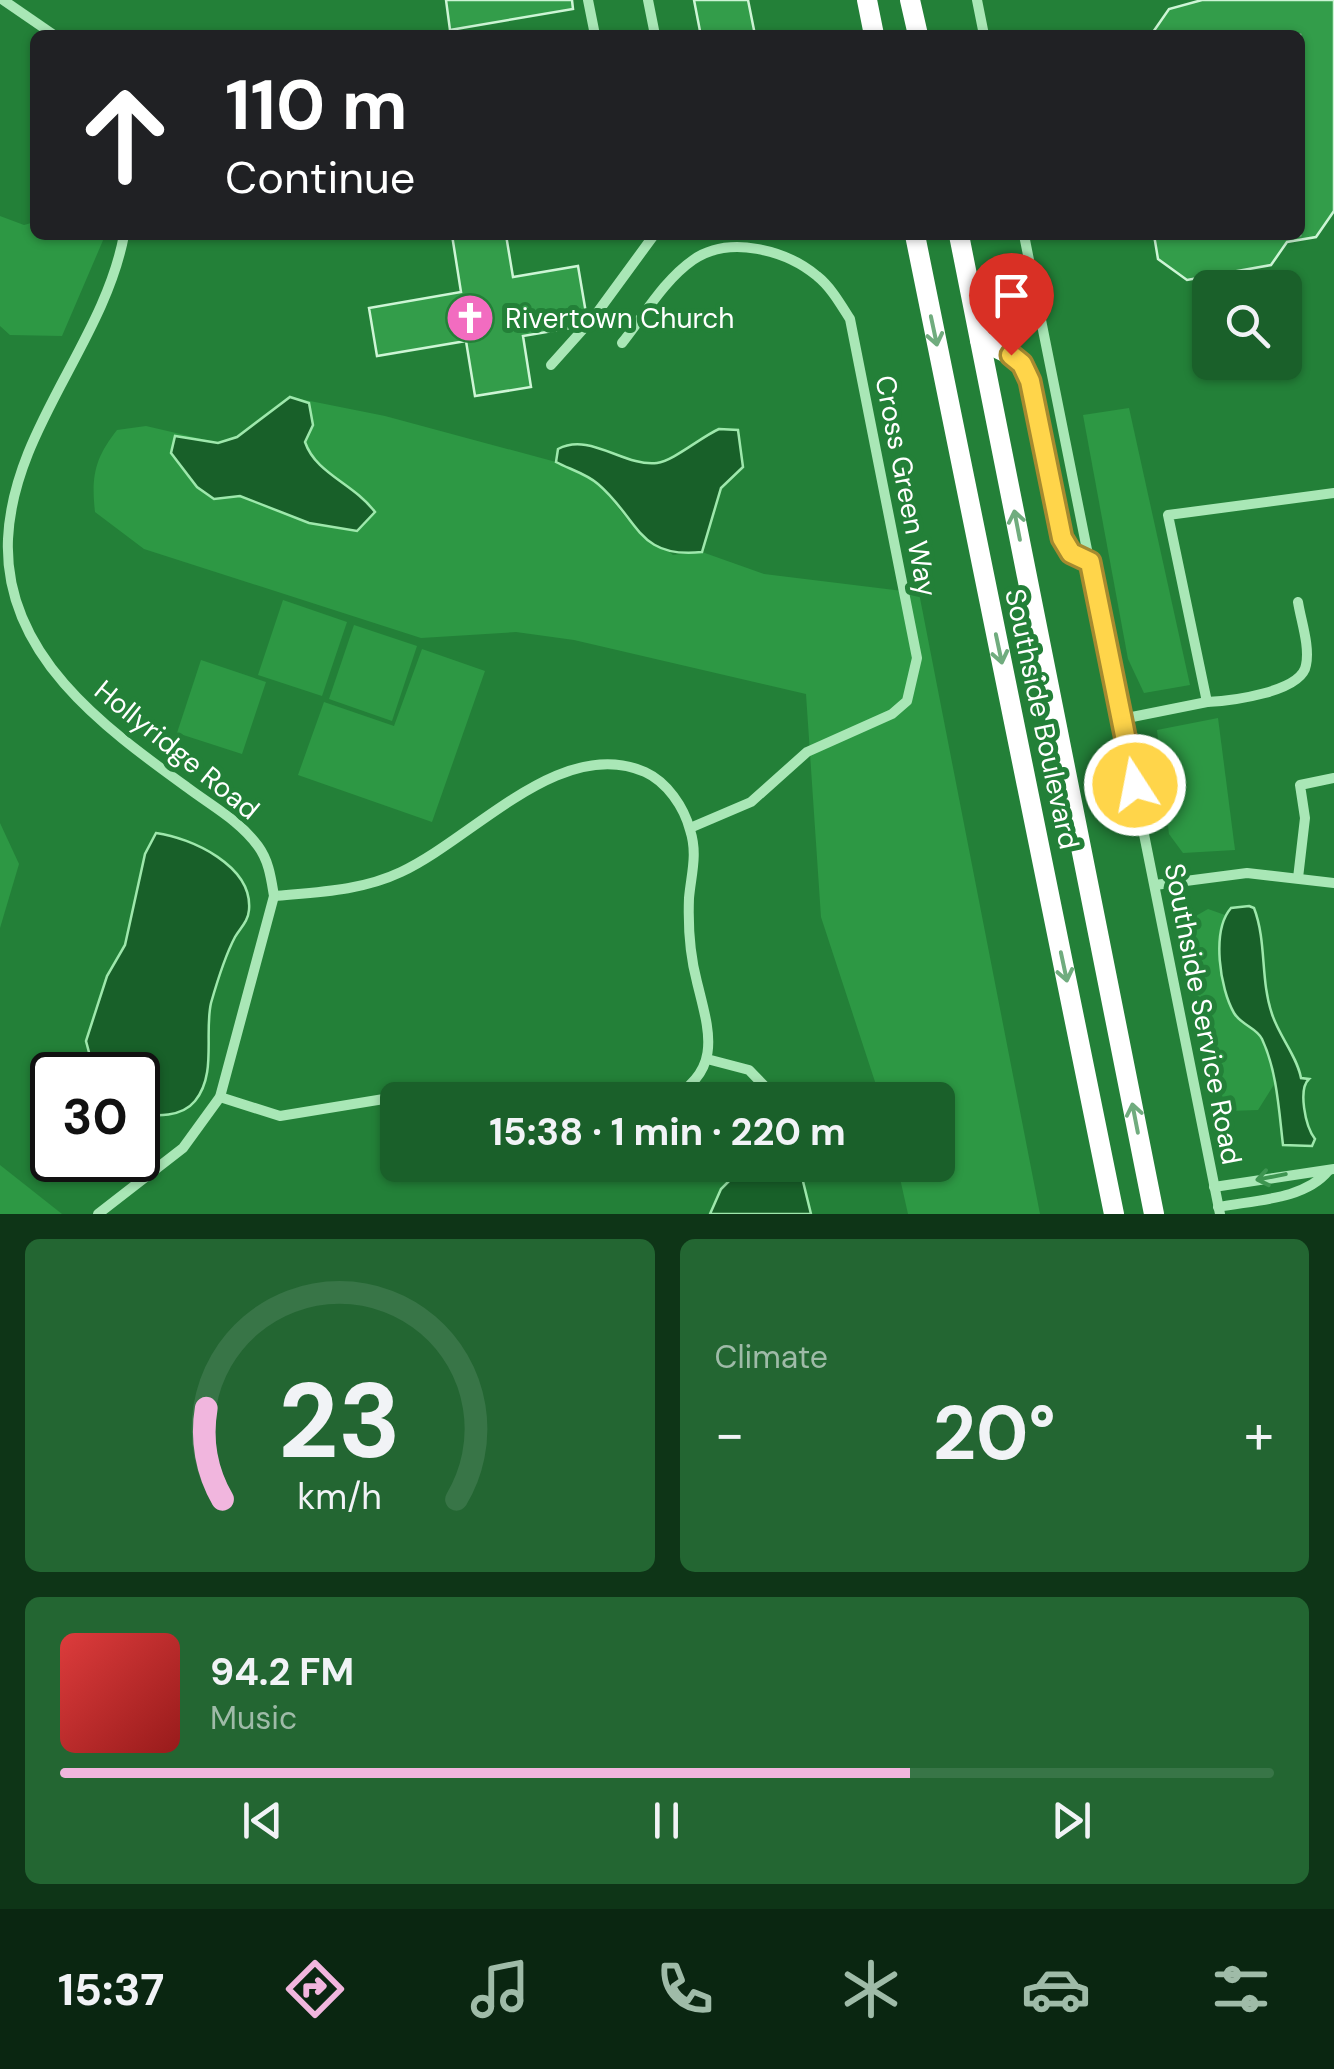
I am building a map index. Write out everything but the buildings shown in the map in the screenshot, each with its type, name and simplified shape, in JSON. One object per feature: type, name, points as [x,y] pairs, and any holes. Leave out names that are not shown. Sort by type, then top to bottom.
[{"type":"highway","points":[[867,0],[873,30]]},
{"type":"highway","points":[[910,0],[917,30]]},
{"type":"highway","name":"Southside Boulevard","points":[[916,240],[1114,1214]]},
{"type":"highway","name":"Southside Boulevard","points":[[959,240],[1154,1214]]},
{"type":"highway","points":[[980,340],[1011,355],[1028,373],[1062,538],[1071,553],[1090,562]]},
{"type":"street","points":[[3,0],[47,30]]},
{"type":"street","points":[[588,0],[594,30]]},
{"type":"street","points":[[648,0],[655,30]]},
{"type":"street","points":[[977,0],[983,30]]},
{"type":"street","name":"Hollyridge Road","points":[[123,240],[118,267],[48,411],[12,498],[8,542],[20,612],[40,653],[82,705],[243,829],[268,865],[274,896]]},
{"type":"street","points":[[551,365],[594,317],[650,240]]},
{"type":"street","name":"Southside Service Road","points":[[1025,240],[1219,1210]]},
{"type":"street","name":"Cross Green Way","points":[[622,344],[693,260],[715,251],[765,250],[791,259],[818,277],[850,320],[917,658],[907,701],[892,714],[807,752],[751,802],[690,828]]},
{"type":"street","points":[[1207,702],[1168,515],[1334,493]]},
{"type":"street","points":[[0,494],[12,498]]},
{"type":"street","points":[[1122,719],[1296,682],[1307,662],[1298,602]]},
{"type":"street","points":[[98,1214],[183,1148],[220,1096],[274,896],[349,889],[404,871],[547,780],[587,763],[607,762],[652,776],[680,805],[690,828],[694,849],[690,929],[697,982],[712,1035],[707,1059],[691,1082]]},
{"type":"street","points":[[1298,878],[1305,818],[1300,785],[1334,778]]},
{"type":"street","points":[[1155,885],[1247,873],[1334,884]]},
{"type":"street","points":[[707,1059],[749,1070],[761,1082]]},
{"type":"street","points":[[220,1096],[280,1116],[380,1099]]},
{"type":"street","points":[[1214,1187],[1305,1170],[1331,1170]]},
{"type":"street","points":[[1219,1210],[1293,1193],[1317,1184],[1331,1170]]},
{"type":"shaded area","points":[[0,216],[24,225],[30,223],[30,240],[103,240],[62,336],[10,335],[0,326]]},
{"type":"shaded area","points":[[290,397],[385,416],[556,462],[598,483],[627,519],[673,555],[702,552],[764,574],[919,593],[1040,1214],[908,1214],[901,1182],[955,1182],[955,1082],[875,1082],[821,917],[806,694],[574,640],[516,632],[421,638],[144,549],[95,512],[96,468],[117,430],[146,426],[219,443],[237,437]]},
{"type":"shaded area","points":[[290,397],[309,403],[313,425],[305,442],[310,453],[375,512],[357,531],[309,523],[240,496],[214,499],[197,487],[171,453],[175,436],[218,443],[237,437]]},
{"type":"shaded area","points":[[1129,408],[1190,685],[1144,693],[1128,659],[1083,415]]},
{"type":"shaded area","points":[[719,429],[738,430],[743,467],[721,488],[702,552],[681,553],[651,543],[598,484],[556,462],[558,449],[582,445],[657,463]]},
{"type":"shaded area","points":[[283,600],[347,622],[322,696],[258,675]]},
{"type":"shaded area","points":[[354,625],[417,646],[392,721],[329,699]]},
{"type":"shaded area","points":[[422,649],[485,671],[432,822],[298,775],[324,702],[394,726]]},
{"type":"shaded area","points":[[201,660],[266,682],[242,754],[177,733]]},
{"type":"shaded area","points":[[1218,718],[1235,850],[1183,853],[1169,834],[1157,730]]},
{"type":"shaded area","points":[[0,823],[19,864],[0,928]]},
{"type":"shaded area","points":[[156,833],[202,848],[218,857],[241,880],[248,894],[249,910],[228,952],[211,1003],[208,1066],[202,1090],[190,1106],[161,1115],[160,1052],[89,1052],[86,1041],[107,976],[125,945],[145,854]]},
{"type":"shaded area","points":[[1231,908],[1254,908],[1258,921],[1272,1014],[1301,1078],[1309,1079],[1303,1099],[1315,1139],[1312,1146],[1283,1145],[1277,1091],[1267,1051],[1260,1035],[1234,1013],[1225,990],[1221,931]]},
{"type":"shaded area","points":[[1208,909],[1225,915],[1221,927],[1241,1023],[1261,1034],[1275,1083],[1258,1110],[1228,1111],[1207,1056],[1180,925]]},
{"type":"shaded area","points":[[0,1165],[62,1214],[0,1214]]},
{"type":"shaded area","points":[[728,1182],[803,1182],[811,1214],[710,1214]]},
{"type":"place","name":"Rivertown Church","points":[[470,318]]},
{"type":"route","points":[[1011,355],[1028,373],[1062,538],[1071,553],[1090,562],[1135,785]]}]
